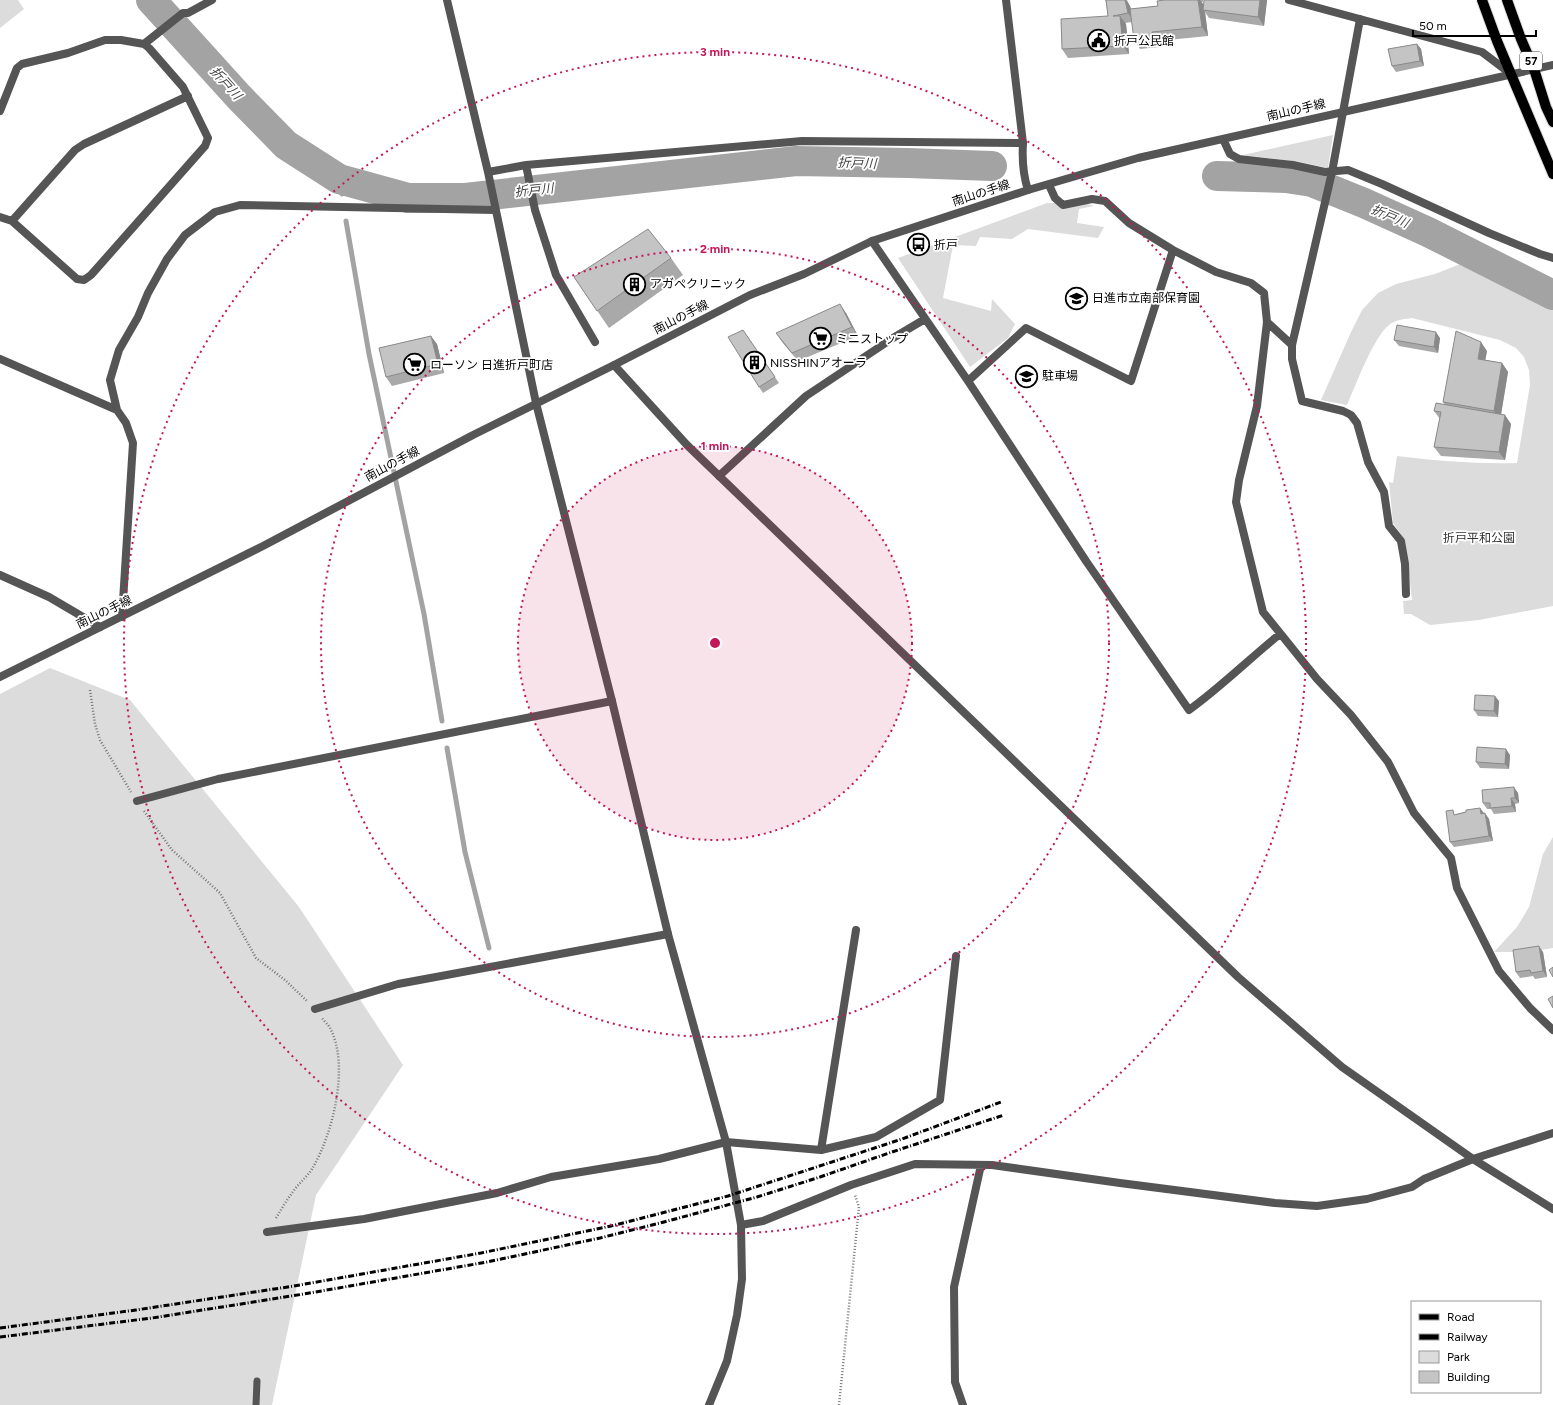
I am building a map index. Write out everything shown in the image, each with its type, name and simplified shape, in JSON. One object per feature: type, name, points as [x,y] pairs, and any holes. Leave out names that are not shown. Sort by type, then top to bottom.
[{"type":"main road","name":"57","points":[[1482,0],[1497,41],[1553,174]]},
{"type":"main road","name":"57","points":[[1507,0],[1534,69],[1546,107],[1553,122]]},
{"type":"street","points":[[144,44],[183,13],[188,13],[212,0]]},
{"type":"street","points":[[447,0],[488,172],[536,403],[612,701],[668,934],[726,1142],[741,1225],[742,1278],[737,1315],[727,1361],[709,1405]]},
{"type":"street","points":[[1006,0],[1023,143],[1022,161],[1025,182],[1028,190]]},
{"type":"street","points":[[1288,0],[1482,52],[1512,74]]},
{"type":"street","points":[[1360,19],[1344,112],[1292,345],[1292,359],[1302,401],[1343,410],[1351,415],[1357,423],[1368,462],[1384,492],[1389,526],[1401,541],[1405,564],[1406,594]]},
{"type":"street","points":[[0,111],[18,68],[27,62],[68,53],[105,40],[121,40],[144,44],[173,74],[188,96],[208,138],[206,146],[91,275],[84,280],[77,279],[12,221],[0,217]]},
{"type":"street","name":"南山の手線","points":[[0,677],[263,546],[401,472],[750,295],[804,274],[872,241],[1028,190],[1138,158],[1553,65]]},
{"type":"street","points":[[12,221],[75,150],[84,144],[188,96]]},
{"type":"street","points":[[1223,139],[1230,154],[1239,158],[1293,165],[1331,174],[1348,170],[1489,233],[1553,258]]},
{"type":"street","points":[[488,172],[526,165],[802,141],[1023,143]]},
{"type":"street","points":[[526,165],[536,210],[556,275],[595,342]]},
{"type":"street","points":[[1049,185],[1054,198],[1063,205],[1092,199],[1105,201],[1129,224],[1173,250],[1216,272],[1251,283],[1264,293],[1266,322],[1257,406],[1239,480],[1236,502],[1263,612],[1317,679],[1351,715],[1388,762],[1414,813],[1452,858],[1457,888],[1499,971],[1530,1008],[1553,1030]]},
{"type":"street","points":[[122,617],[133,443],[126,423],[116,410],[110,380],[119,350],[138,317],[148,292],[167,259],[186,235],[215,212],[240,205],[495,210]]},
{"type":"street","points":[[872,241],[968,381],[1086,561],[1189,710],[1212,693],[1253,655],[1280,634]]},
{"type":"street","points":[[968,381],[1026,328],[1131,381],[1173,250]]},
{"type":"street","points":[[719,476],[806,396],[893,338],[925,319]]},
{"type":"street","points":[[1266,322],[1292,345]]},
{"type":"street","points":[[0,359],[116,410]]},
{"type":"street","points":[[614,365],[688,445],[719,476],[1238,977],[1342,1067],[1474,1159],[1553,1208]]},
{"type":"street","points":[[0,575],[49,597],[100,627]]},
{"type":"street","points":[[137,801],[218,779],[612,701]]},
{"type":"street","points":[[821,1150],[856,930]]},
{"type":"street","points":[[315,1009],[398,984],[668,934]]},
{"type":"street","points":[[267,1232],[364,1219],[497,1192],[551,1177],[658,1159],[726,1142],[821,1150],[876,1137],[940,1100],[956,956]]},
{"type":"street","points":[[741,1225],[763,1221],[851,1185],[915,1164],[992,1165],[1267,1202],[1317,1206],[1368,1199],[1412,1187],[1424,1179],[1474,1159],[1553,1133]]},
{"type":"street","points":[[963,1405],[955,1382],[954,1287],[981,1165]]},
{"type":"lane","points":[[256,1405],[257,1380]]},
{"type":"path","points":[[90,690],[95,724],[100,740],[137,801],[172,850],[220,893],[256,958],[285,980],[315,1009],[330,1028],[336,1046],[339,1070],[337,1099],[332,1120],[321,1150],[312,1170],[293,1192],[267,1232]]},
{"type":"path","points":[[839,1405],[859,1207],[851,1185]]},
{"type":"green space","points":[[0,0],[18,0],[24,9],[0,28]]},
{"type":"green space","points":[[1333,135],[1328,168],[1300,162],[1243,155]]},
{"type":"green space","points":[[1372,194],[1390,202],[1387,207],[1369,199]]},
{"type":"green space","points":[[1047,203],[1085,203],[1094,206],[1079,209],[1077,223],[1104,227],[1098,238],[1028,229],[1012,239],[980,237],[976,246],[953,245],[943,298],[991,311],[992,299],[1015,324],[1008,338],[970,367],[898,258]]},
{"type":"green space","points":[[1409,212],[1436,224],[1433,230],[1407,217]]},
{"type":"green space","points":[[1456,233],[1479,244],[1476,251],[1453,239]]},
{"type":"green space","points":[[1501,253],[1525,265],[1521,273],[1497,261]]},
{"type":"green space","name":"折戸平和公園","points":[[1466,257],[1553,301],[1553,606],[1479,620],[1430,625],[1411,614],[1404,614],[1403,601],[1412,600],[1405,540],[1393,523],[1389,482],[1393,483],[1397,456],[1457,462],[1517,463],[1530,385],[1529,370],[1524,357],[1516,348],[1500,340],[1412,318],[1403,319],[1389,325],[1377,340],[1365,362],[1347,405],[1321,400],[1362,310],[1378,293],[1396,284],[1435,274],[1463,263]]},
{"type":"green space","points":[[50,668],[130,700],[299,907],[403,1065],[316,1195],[272,1405],[0,1405],[0,694]]},
{"type":"green space","points":[[1553,837],[1553,948],[1530,952],[1494,952],[1517,927],[1529,907],[1543,854]]},
{"type":"building","points":[[1106,0],[1125,0],[1128,13],[1113,16],[1120,16],[1123,46],[1062,49],[1061,19],[1108,16]]},
{"type":"building","points":[[1198,0],[1202,27],[1152,32],[1153,38],[1134,40],[1130,9],[1158,6],[1157,1]]},
{"type":"building","points":[[1204,0],[1260,0],[1258,17],[1203,10]]},
{"type":"building","points":[[1417,44],[1420,61],[1392,66],[1388,49]]},
{"type":"building","points":[[648,229],[671,258],[597,311],[574,277]]},
{"type":"building","points":[[840,304],[852,327],[792,353],[776,333]]},
{"type":"building","points":[[1397,325],[1436,332],[1434,347],[1394,340]]},
{"type":"building","name":"NISSHINアオーラ","points":[[743,330],[775,377],[759,387],[728,337]]},
{"type":"building","points":[[1456,331],[1481,342],[1478,359],[1502,363],[1494,411],[1443,402]]},
{"type":"building","name":"ローソン 日進折戸町店","points":[[431,336],[438,364],[386,377],[379,348]]},
{"type":"building","points":[[1436,403],[1505,415],[1499,452],[1434,447],[1441,412],[1434,411]]},
{"type":"building","points":[[1475,695],[1495,696],[1494,711],[1474,710]]},
{"type":"building","points":[[1477,747],[1506,749],[1505,764],[1476,762]]},
{"type":"building","points":[[1514,787],[1515,798],[1511,798],[1512,806],[1490,808],[1490,803],[1483,803],[1482,790]]},
{"type":"building","points":[[1480,808],[1481,814],[1485,813],[1489,836],[1450,842],[1446,811],[1453,810],[1454,815],[1466,812],[1466,810]]},
{"type":"building","points":[[1539,946],[1543,971],[1531,973],[1530,970],[1516,972],[1513,950]]},
{"type":"building","points":[[1553,967],[1553,977],[1549,970]]},
{"type":"building","points":[[1553,996],[1553,1008],[1548,999]]},
{"type":"waterway","name":"折戸川","points":[[151,0],[239,97],[286,145],[339,179],[408,198],[465,198],[796,161],[992,166]]},
{"type":"waterway","name":"折戸川","points":[[1217,176],[1286,178],[1312,182],[1364,203],[1428,232],[1553,295]]},
{"type":"waterway","points":[[339,179],[342,194]]},
{"type":"waterway","points":[[346,221],[369,354],[424,614],[442,721]]},
{"type":"waterway","points":[[447,748],[465,852],[489,948]]},
{"type":"railway","points":[[0,1328],[136,1310],[294,1286],[481,1253],[611,1226],[728,1196],[902,1139],[1001,1102]]},
{"type":"railway","points":[[0,1337],[152,1318],[304,1294],[487,1262],[600,1238],[757,1197],[1004,1115]]},
{"type":"place","name":"折戸公民館","points":[[1098,41]]},
{"type":"place","name":"折戸","points":[[918,245]]},
{"type":"place","name":"アガぺクリニック","points":[[635,284]]},
{"type":"place","name":"日進市立南部保育園","points":[[1077,298]]},
{"type":"place","name":"ミニストップ","points":[[820,339]]},
{"type":"place","name":"NISSHINアオーラ","points":[[755,363]]},
{"type":"place","name":"ローソン 日進折戸町店","points":[[414,365]]},
{"type":"place","name":"駐車場","points":[[1027,376]]}]
